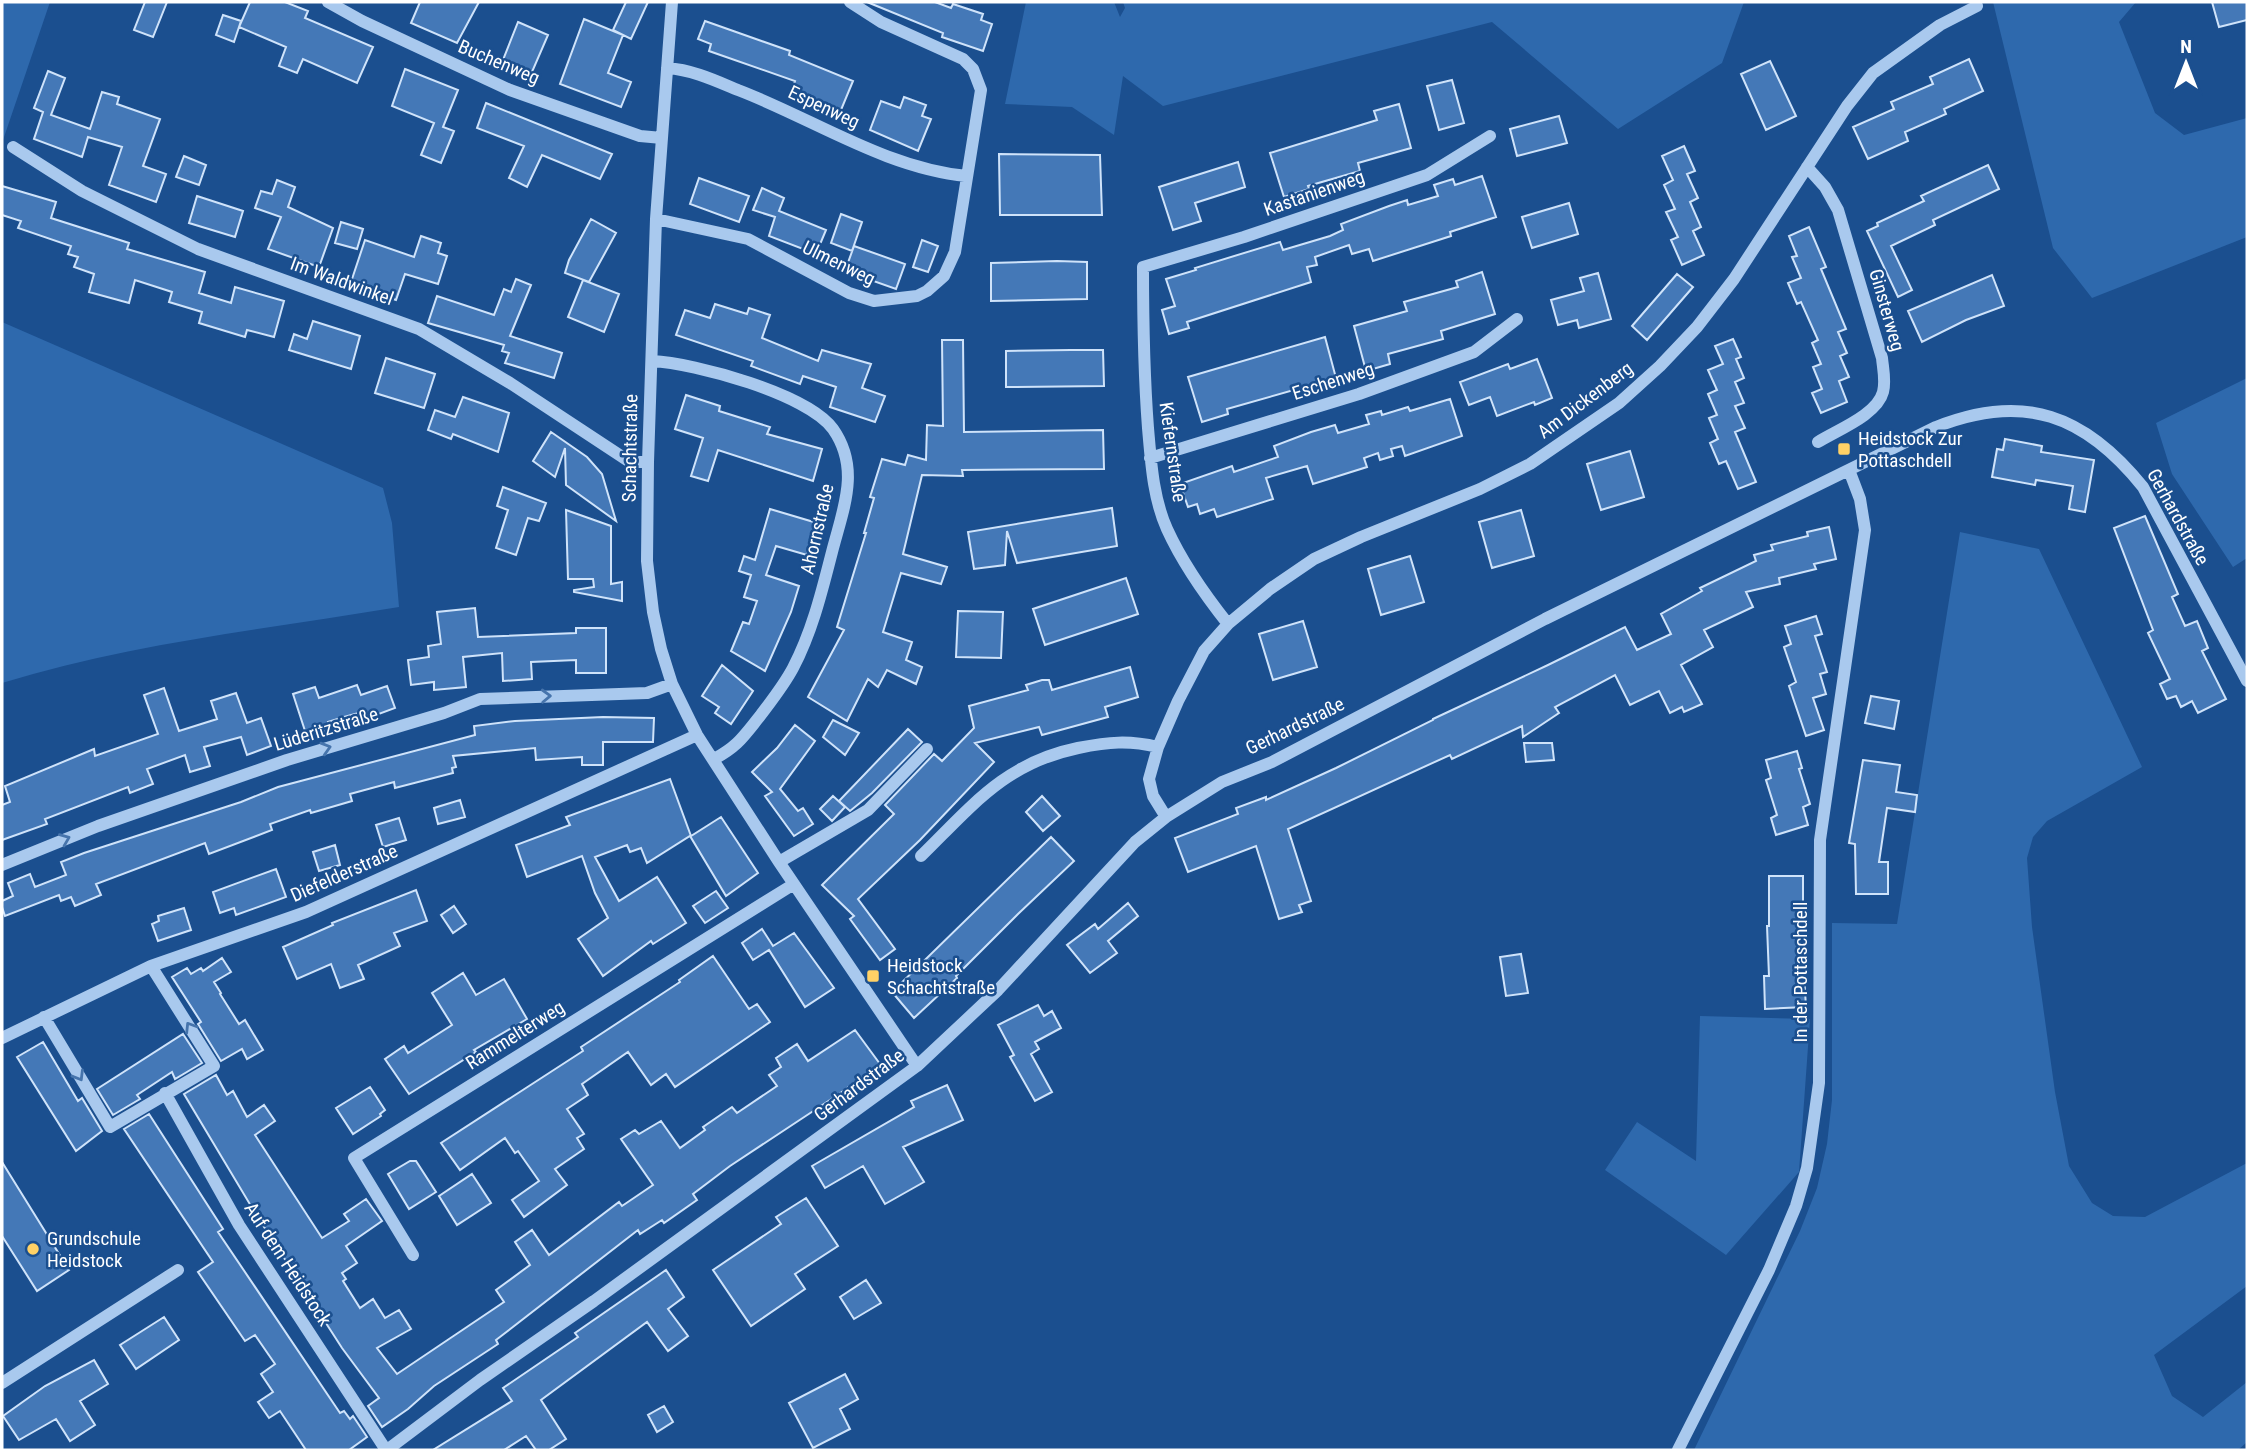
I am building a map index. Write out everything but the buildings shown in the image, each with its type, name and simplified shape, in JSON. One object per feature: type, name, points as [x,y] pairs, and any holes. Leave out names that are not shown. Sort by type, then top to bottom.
[{"type":"street","name":"Buchenweg","points":[[328,2],[362,21],[510,90],[640,136],[662,138]]},
{"type":"street","name":"Schachtstraße","points":[[673,2],[656,219],[648,462],[647,561],[661,649],[673,684],[697,735],[917,1066]]},
{"type":"street","name":"Ulmenweg","points":[[656,219],[748,239],[849,293],[874,301],[885,302],[917,296],[944,276],[955,252],[981,90],[973,69],[963,59],[881,22],[850,2]]},
{"type":"street","name":"Am Dickenberg","points":[[1166,817],[1153,796],[1149,779],[1158,747],[1204,651],[1228,624],[1270,589],[1314,559],[1480,489],[1530,464],[1619,403],[1660,366],[1697,327],[1734,279],[1847,106],[1873,73],[1940,25],[1977,6]]},
{"type":"street","name":"Espenweg","points":[[667,68],[688,70],[757,97],[889,158],[947,174],[967,176]]},
{"type":"street","name":"Kastanienweg","points":[[1143,267],[1244,237],[1427,175],[1490,136]]},
{"type":"street","name":"Im Waldwinkel","points":[[13,147],[82,191],[198,249],[419,329],[510,383],[630,462],[648,462]]},
{"type":"street","name":"Ginsterweg","points":[[1807,167],[1825,187],[1838,210],[1882,358],[1884,375],[1883,392],[1874,409],[1818,442]]},
{"type":"street","name":"Kiefernstraße","points":[[1143,267],[1144,373],[1150,458],[1159,506],[1167,530],[1207,597],[1228,624]]},
{"type":"street","name":"Eschenweg","points":[[1150,458],[1359,394],[1474,352],[1517,319]]},
{"type":"street","name":"Ahornstraße","points":[[652,361],[675,362],[759,387],[805,406],[832,427],[846,451],[849,467],[847,496],[817,607],[794,666],[782,686],[734,748],[714,759]]},
{"type":"street","name":"Gerhardstraße","points":[[387,1450],[480,1380],[605,1293],[917,1066],[998,990],[1135,842],[1166,817],[1222,782],[1272,762],[1545,619],[1936,427],[1980,413],[2028,412],[2054,417],[2079,427],[2100,441],[2123,462],[2143,487],[2247,681]]},
{"type":"street","name":"In der Pottaschdell","points":[[1678,1450],[1734,1342],[1797,1206],[1814,1132],[1819,1083],[1820,840],[1865,530],[1860,499],[1849,470]]},
{"type":"street","name":"Lüderitzstraße","points":[[2,865],[98,826],[286,760],[444,713],[480,699],[647,693],[673,684]]},
{"type":"street","name":"Diefelderstraße","points":[[2,1038],[151,966],[306,912],[697,735]]},
{"type":"street","points":[[921,856],[985,792],[1005,776],[1030,762],[1055,752],[1112,741],[1137,742],[1158,747]]},
{"type":"street","points":[[779,862],[868,810],[927,750]]},
{"type":"street","name":"Rammelterweg","points":[[413,1255],[354,1158],[794,884]]},
{"type":"street","points":[[44,1017],[110,1127],[215,1066],[151,966]]},
{"type":"street","name":"Auf dem Heidstock","points":[[165,1093],[239,1224],[387,1450]]},
{"type":"street","points":[[2,1383],[178,1270]]},
{"type":"shaded area","points":[[2,2],[50,2],[2,143]]},
{"type":"shaded area","points":[[1026,2],[1114,2],[1120,17],[1125,8],[1123,2],[1744,2],[1722,63],[1618,129],[1492,22],[1163,106],[1123,76],[1114,135],[1072,107],[1005,104]]},
{"type":"shaded area","points":[[1993,2],[2136,2],[2119,22],[2155,113],[2184,135],[2247,118],[2247,237],[2092,298],[2053,248]]},
{"type":"shaded area","points":[[2,322],[383,488],[392,523],[399,607],[149,647],[2,683]]},
{"type":"shaded area","points":[[2247,378],[2247,558],[2233,567],[2172,474],[2156,423]]},
{"type":"shaded area","points":[[1960,532],[2039,549],[2142,767],[2047,821],[2033,837],[2027,858],[2032,927],[2055,1092],[2069,1166],[2092,1203],[2113,1216],[2145,1217],[2247,1163],[2247,1286],[2154,1355],[2172,1396],[2203,1417],[2247,1382],[2247,1442],[2238,1450],[1694,1450],[1800,1231],[1817,1188],[1827,1144],[1832,1100],[1832,923],[1897,924]]},
{"type":"shaded area","points":[[1700,1016],[1810,1019],[1799,1172],[1726,1255],[1605,1170],[1637,1122],[1696,1161]]},
{"type":"place","name":"Heidstock Zur Pottaschdell","points":[[1844,449]]},
{"type":"place","name":"Heidstock Schachtstraße","points":[[873,976]]},
{"type":"place","name":"Grundschule Heidstock","points":[[33,1249]]}]
